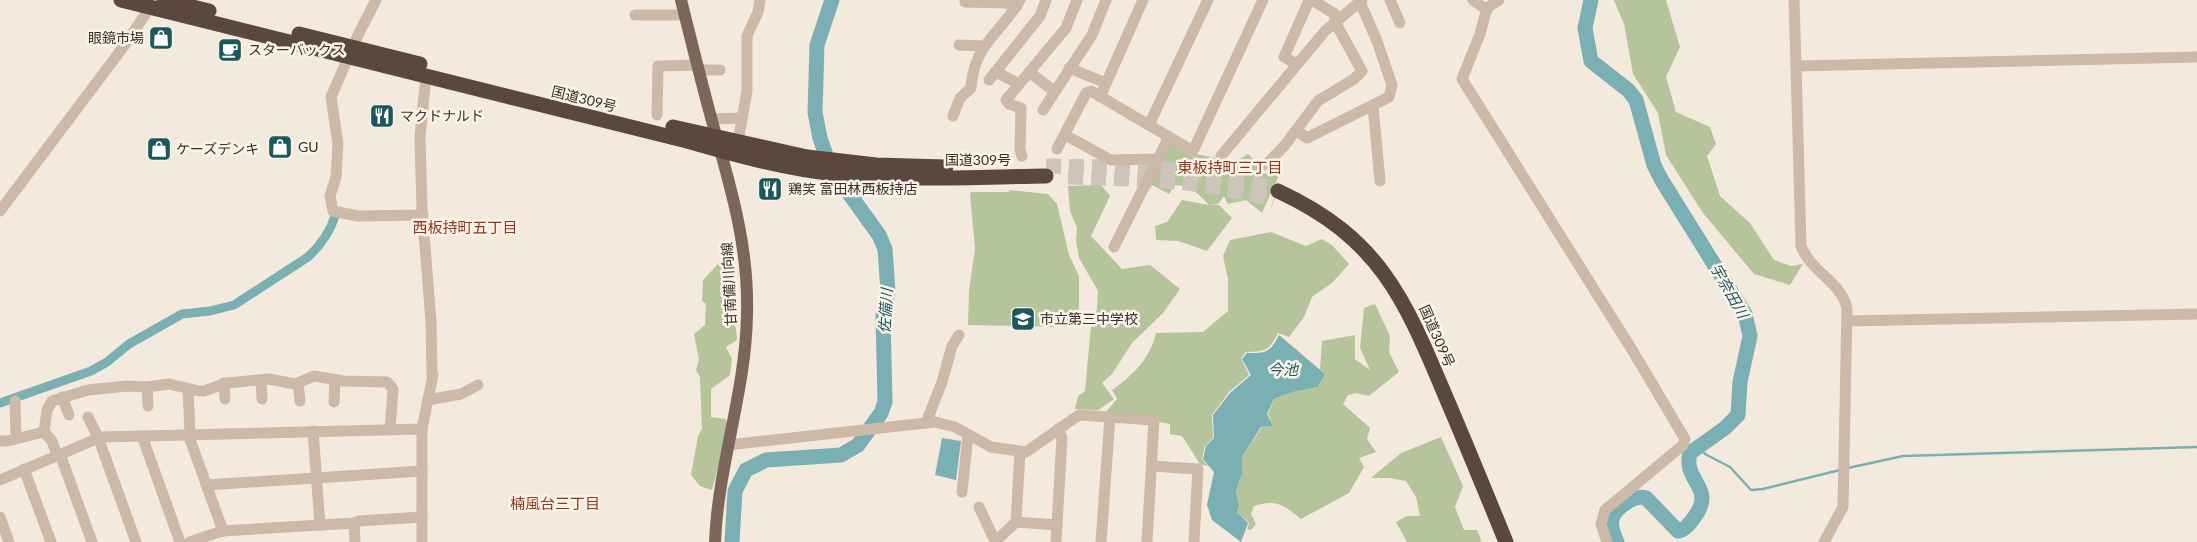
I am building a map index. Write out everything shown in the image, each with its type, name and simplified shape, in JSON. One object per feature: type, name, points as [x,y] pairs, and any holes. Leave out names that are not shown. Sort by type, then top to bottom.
[{"type":"highway","name":"国道309号","points":[[121,0],[152,4],[719,144],[746,158],[787,160]]},
{"type":"highway","name":"国道309号","points":[[164,0],[347,51],[426,76],[719,144],[738,142],[787,160],[836,174],[880,171],[1046,171]]},
{"type":"highway","name":"国道309号","points":[[1495,542],[1404,324],[1393,302],[1370,271],[1334,234],[1276,195],[1321,213],[1342,228],[1374,260],[1391,281],[1404,302],[1428,352],[1506,542]]},
{"type":"main road","name":"甘南備川向線","points":[[680,0],[742,234],[746,266],[747,298],[744,352],[718,504],[715,542]]},
{"type":"street","points":[[376,0],[347,51],[331,98],[338,144],[337,172],[330,196],[332,210],[358,216],[423,215]]},
{"type":"street","points":[[738,142],[747,91],[747,36],[758,12],[760,0]]},
{"type":"street","points":[[1020,84],[992,76],[1040,16],[1046,0]]},
{"type":"street","points":[[1022,156],[1020,150],[1021,108],[1009,104],[1006,100],[1066,28],[1077,0]]},
{"type":"street","points":[[1043,110],[1092,35],[1106,0]]},
{"type":"street","points":[[1100,97],[1143,0]]},
{"type":"street","points":[[1149,125],[1208,0]]},
{"type":"street","points":[[1057,149],[1086,93],[1091,92],[1192,151],[1263,0]]},
{"type":"street","points":[[1266,164],[1318,101],[1354,79],[1362,71],[1335,22],[1333,11],[1314,0],[1308,3],[1284,57],[1297,64]]},
{"type":"street","points":[[1390,0],[1400,23]]},
{"type":"street","points":[[1473,0],[1487,10]]},
{"type":"street","points":[[1499,0],[1487,10],[1480,34],[1462,79],[1634,353],[1685,438],[1683,445],[1605,510],[1601,524],[1607,542]]},
{"type":"street","points":[[1794,0],[1801,246],[1812,265],[1842,295],[1847,308],[1844,508],[1824,542]]},
{"type":"street","points":[[1221,156],[1297,64],[1335,22],[1361,1],[1392,85],[1389,97],[1308,138],[1296,130]]},
{"type":"street","points":[[965,2],[1018,3]]},
{"type":"street","points":[[953,116],[960,98],[971,88],[972,73],[983,46],[1004,25],[1018,3]]},
{"type":"street","points":[[0,211],[124,46],[152,4]]},
{"type":"street","points":[[635,15],[684,15]]},
{"type":"street","points":[[959,45],[983,46]]},
{"type":"street","points":[[1796,66],[2197,57]]},
{"type":"street","points":[[657,115],[658,66],[720,70]]},
{"type":"street","points":[[1069,68],[1106,83]]},
{"type":"street","points":[[1029,72],[1054,91]]},
{"type":"street","points":[[422,542],[422,429],[434,375],[432,375],[431,321],[423,215],[420,137],[426,76]]},
{"type":"street","points":[[1373,106],[1380,181]]},
{"type":"street","points":[[711,119],[741,118]]},
{"type":"street","points":[[1065,134],[1111,160],[1158,159]]},
{"type":"street","points":[[1114,247],[1169,137]]},
{"type":"street","points":[[1846,321],[2197,314]]},
{"type":"street","points":[[926,423],[942,382],[952,346],[958,335]]},
{"type":"street","points":[[92,542],[58,454],[52,441],[44,432],[45,416],[50,403],[62,397],[88,390],[112,394],[127,386],[147,387],[169,384],[204,391],[224,383],[261,380],[298,383],[314,376],[335,380],[387,382],[393,389],[390,430]]},
{"type":"street","points":[[261,380],[262,399]]},
{"type":"street","points":[[334,402],[335,380]]},
{"type":"street","points":[[224,383],[225,399]]},
{"type":"street","points":[[298,383],[300,402]]},
{"type":"street","points":[[428,400],[461,394],[478,385]]},
{"type":"street","points":[[147,387],[148,406]]},
{"type":"street","points":[[188,388],[189,434],[223,531]]},
{"type":"street","points":[[62,397],[69,415]]},
{"type":"street","points":[[15,401],[16,439]]},
{"type":"street","points":[[728,446],[926,423],[947,424],[992,448],[1026,452],[1079,415],[1154,420],[1147,542]]},
{"type":"street","points":[[88,416],[98,437],[136,542]]},
{"type":"street","points":[[1101,542],[1110,417]]},
{"type":"street","points":[[0,480],[98,437],[422,429]]},
{"type":"street","points":[[1056,542],[1062,438],[1058,430]]},
{"type":"street","points":[[313,431],[320,525]]},
{"type":"street","points":[[0,441],[44,432]]},
{"type":"street","points":[[962,492],[968,435]]},
{"type":"street","points":[[142,436],[180,542]]},
{"type":"street","points":[[979,507],[992,537],[1005,539],[1016,522],[1020,452]]},
{"type":"street","points":[[1152,466],[1198,469],[1194,542]]},
{"type":"street","points":[[24,469],[51,542]]},
{"type":"street","points":[[206,485],[422,471]]},
{"type":"street","points":[[190,542],[223,531],[422,517]]},
{"type":"street","points":[[0,518],[9,542]]},
{"type":"street","points":[[1016,522],[1057,525]]},
{"type":"street","points":[[354,523],[355,542]]},
{"type":"green space","points":[[1614,0],[1666,0],[1680,47],[1666,77],[1676,112],[1710,127],[1716,144],[1707,156],[1720,196],[1750,223],[1774,260],[1791,266],[1803,264],[1790,285],[1754,274],[1703,213],[1666,155],[1658,113],[1633,74],[1624,24]]},
{"type":"green space","points":[[1171,144],[1193,157],[1196,154],[1235,162],[1248,154],[1261,167],[1262,173],[1272,175],[1280,173],[1262,213],[1246,200],[1228,204],[1224,196],[1218,204],[1209,205],[1195,191],[1196,187],[1175,185],[1169,194],[1150,184]]},
{"type":"green space","points":[[1101,185],[1110,196],[1091,236],[1122,269],[1150,265],[1180,289],[1163,313],[1132,343],[1112,374],[1102,383],[1114,399],[1098,410],[1075,409],[1078,396],[1085,391],[1091,326],[1097,309],[1098,291],[1079,258],[1076,241],[1077,228],[1070,211],[1068,186]]},
{"type":"green space","points":[[1008,190],[1048,194],[1057,204],[1069,255],[1079,276],[1079,308],[1076,327],[968,325],[969,291],[975,249],[970,195],[971,192],[1010,192]]},
{"type":"green space","points":[[1182,200],[1219,205],[1232,218],[1207,251],[1178,241],[1156,240],[1155,226],[1167,222]]},
{"type":"green space","points":[[1271,232],[1306,246],[1322,239],[1333,246],[1349,264],[1333,282],[1312,297],[1304,317],[1289,337],[1278,333],[1269,347],[1263,350],[1246,352],[1241,358],[1249,375],[1229,392],[1212,415],[1213,438],[1205,446],[1202,459],[1208,466],[1200,464],[1182,436],[1170,434],[1170,424],[1106,412],[1117,399],[1112,390],[1140,366],[1150,351],[1156,333],[1203,332],[1228,311],[1228,279],[1223,256],[1230,240]]},
{"type":"green space","points":[[730,251],[731,261],[727,270],[726,280],[731,289],[731,315],[736,329],[737,340],[726,347],[732,359],[730,375],[711,389],[711,417],[726,419],[728,429],[712,490],[700,486],[691,475],[698,436],[702,429],[700,377],[696,370],[699,360],[694,334],[705,325],[706,304],[702,301],[703,280]]},
{"type":"green space","points":[[1375,304],[1390,336],[1389,352],[1399,372],[1369,396],[1356,393],[1348,395],[1343,404],[1370,428],[1367,439],[1376,452],[1359,458],[1364,467],[1349,493],[1301,519],[1290,510],[1274,503],[1254,506],[1251,514],[1256,524],[1251,530],[1247,529],[1249,523],[1237,512],[1239,506],[1236,491],[1242,474],[1242,457],[1262,427],[1273,426],[1268,414],[1274,399],[1293,392],[1318,387],[1325,374],[1320,369],[1322,341],[1355,335],[1355,359],[1370,370],[1360,348],[1364,308]]},
{"type":"green space","points":[[1441,437],[1463,486],[1455,507],[1464,530],[1477,530],[1480,542],[1407,542],[1396,522],[1407,516],[1420,516],[1416,497],[1406,481],[1389,478],[1371,478],[1401,453]]},
{"type":"water","name":"今池","points":[[1279,335],[1325,374],[1318,387],[1293,392],[1274,399],[1267,414],[1273,426],[1261,427],[1242,457],[1242,474],[1236,491],[1239,506],[1237,512],[1248,523],[1241,542],[1212,520],[1207,505],[1214,472],[1203,459],[1206,446],[1214,438],[1213,415],[1230,393],[1251,375],[1242,359],[1247,353],[1267,351]]},
{"type":"water","points":[[942,438],[961,441],[956,480],[935,475]]},
{"type":"waterway","name":"佐備川","points":[[732,542],[735,491],[746,470],[766,460],[841,455],[858,445],[881,413],[885,402],[883,315],[888,291],[885,249],[879,235],[830,167],[820,138],[815,112],[817,45],[832,0]]},
{"type":"waterway","name":"宇奈田川","points":[[1591,0],[1585,28],[1591,61],[1628,90],[1636,100],[1654,165],[1745,314],[1750,336],[1740,382],[1738,415],[1725,428],[1690,453],[1689,463],[1691,471],[1701,492],[1702,499],[1700,508],[1693,519],[1685,528],[1678,531],[1646,498],[1636,498],[1621,506],[1612,519],[1613,531],[1617,542]]},
{"type":"waterway","points":[[0,403],[91,371],[107,362],[129,344],[182,314],[210,311],[234,305],[308,257],[324,238],[335,216]]},
{"type":"waterway","points":[[1699,446],[1705,454],[1730,467],[1751,490],[1763,489],[1840,470]]},
{"type":"waterway","points":[[1848,468],[1903,456],[2197,447]]},
{"type":"tunnel","points":[[1046,166],[1163,169],[1192,172],[1250,182],[1278,191]]},
{"type":"tunnel","points":[[1068,177],[1197,184],[1248,193],[1274,200]]},
{"type":"place","name":"眼鏡市場","points":[[161,38]]},
{"type":"place","name":"スターバックス","points":[[230,50]]},
{"type":"place","name":"マクドナルド","points":[[382,116]]},
{"type":"place","name":"GU","points":[[280,147]]},
{"type":"place","name":"ケーズデンキ","points":[[159,149]]},
{"type":"place","name":"鶏笑 富田林西板持店","points":[[770,189]]},
{"type":"place","name":"市立第三中学校","points":[[1023,319]]},
{"type":"district","name":"東板持町三丁目","points":[[1230,168]]},
{"type":"district","name":"西板持町五丁目","points":[[465,228]]},
{"type":"district","name":"楠風台三丁目","points":[[555,504]]}]
